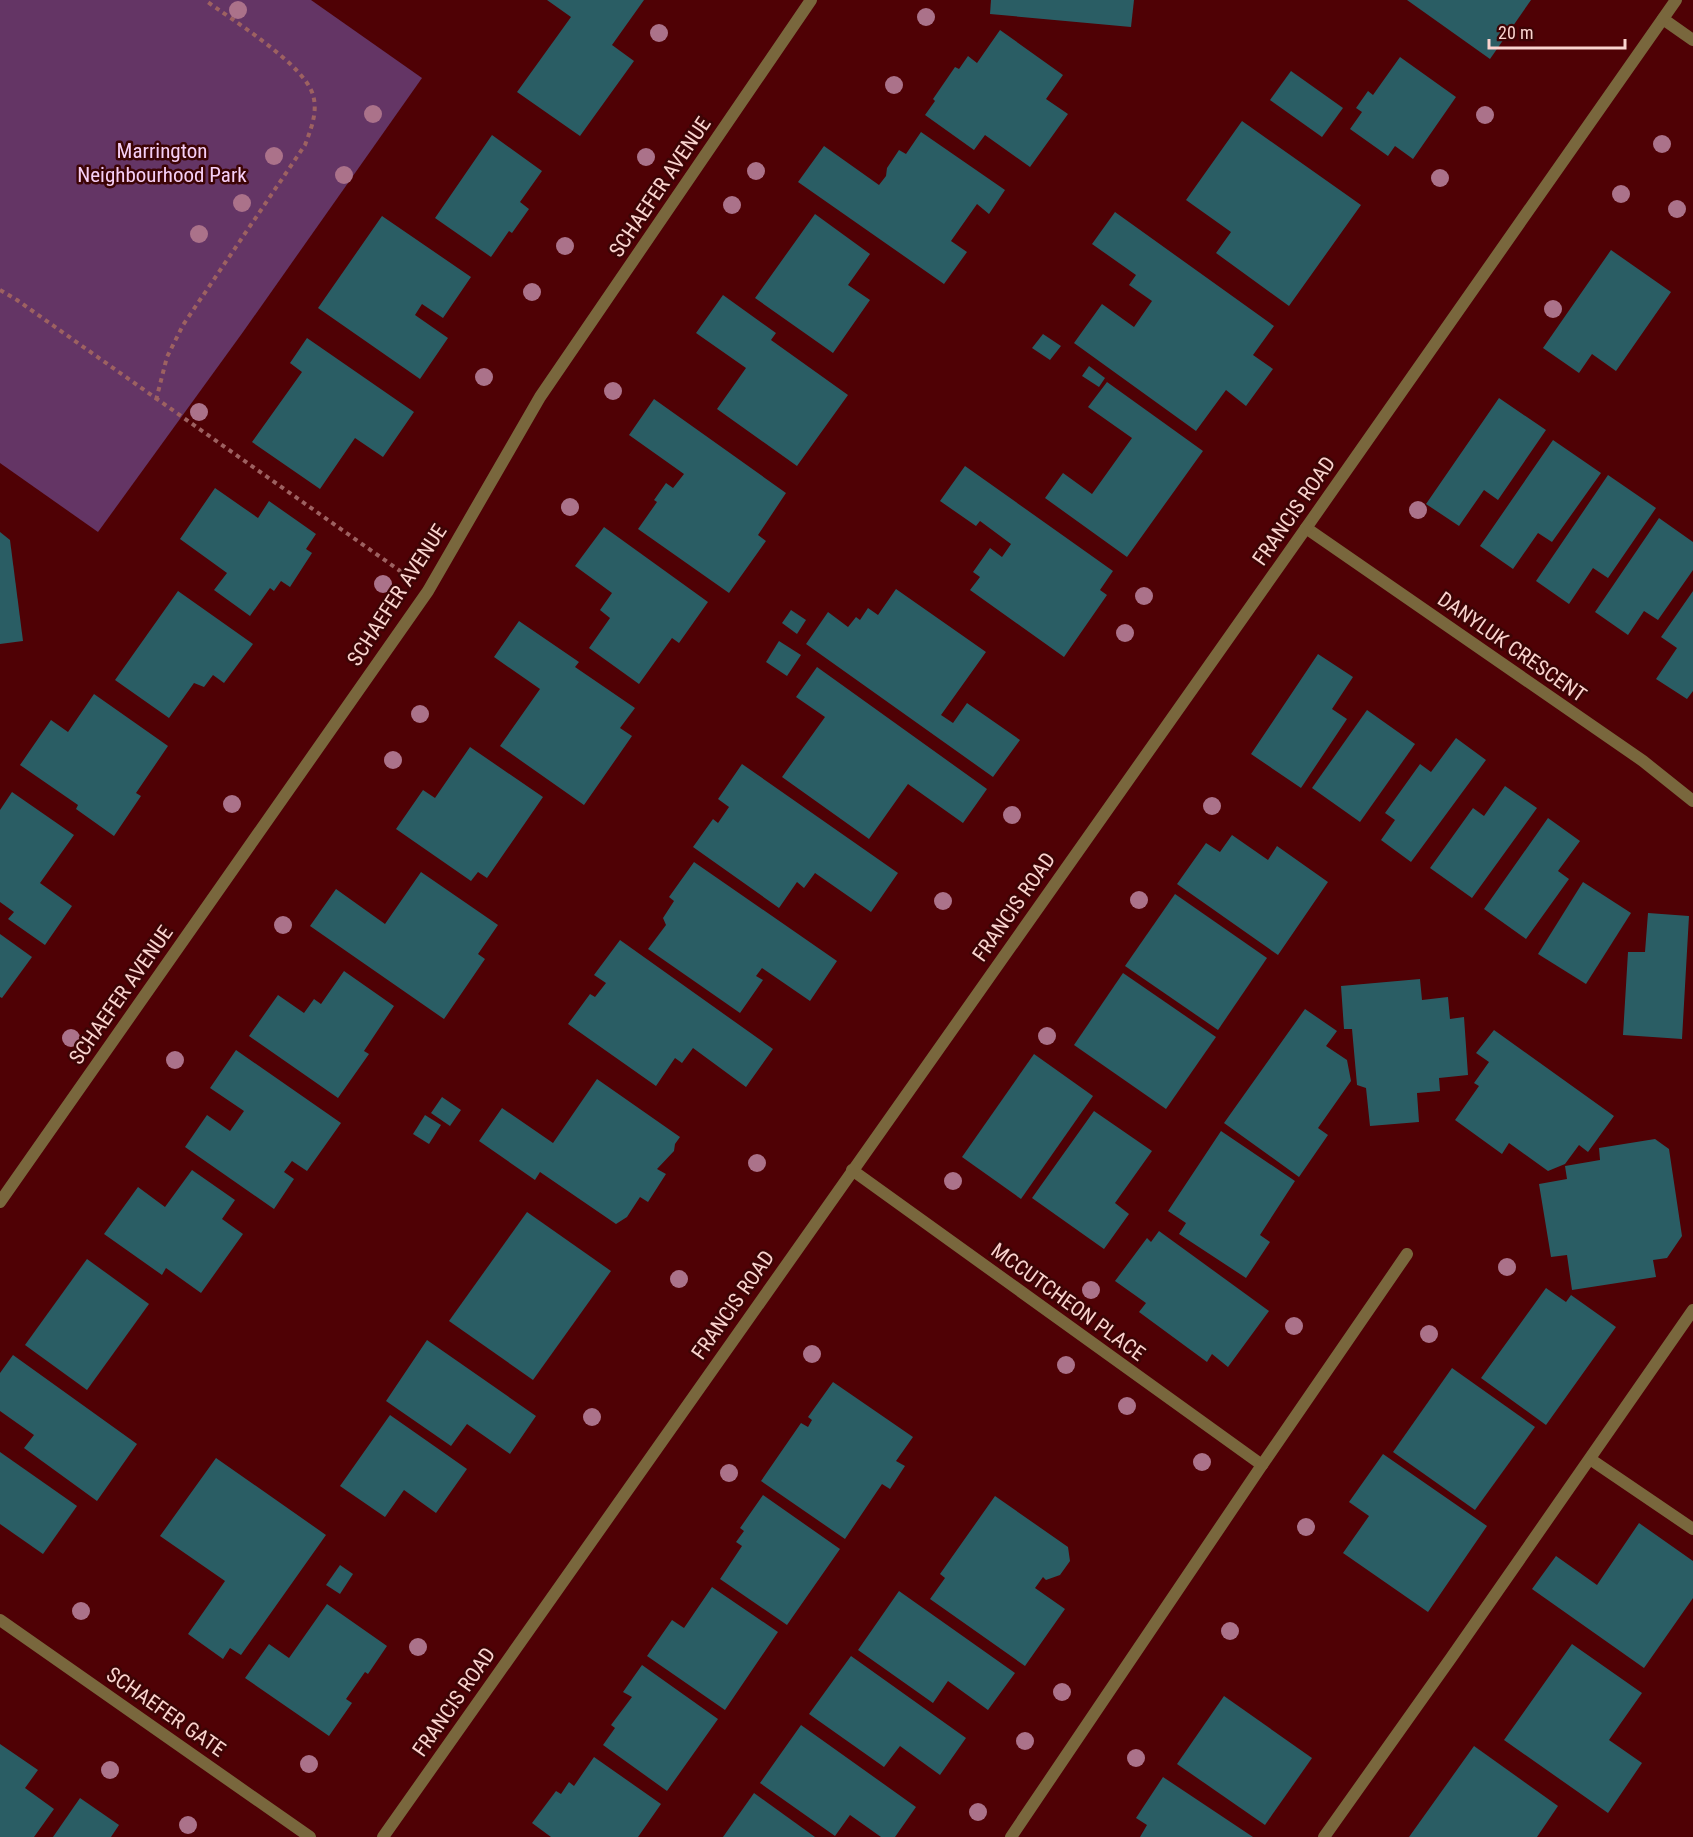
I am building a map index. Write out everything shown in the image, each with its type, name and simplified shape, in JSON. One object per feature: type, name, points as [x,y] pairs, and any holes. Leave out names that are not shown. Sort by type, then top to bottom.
[{"type":"street","name":"SCHAEFER AVENUE","points":[[0,1202],[428,591],[540,397],[811,0]]},
{"type":"street","name":"FRANCIS ROAD","points":[[383,1837],[1676,0]]},
{"type":"street","points":[[1663,19],[1693,40]]},
{"type":"street","name":"DANYLUK CRESCENT","points":[[1306,528],[1643,761],[1693,801]]},
{"type":"street","name":"MCCUTCHEON PLACE","points":[[852,1170],[1262,1465]]},
{"type":"street","points":[[1011,1837],[1407,1254]]},
{"type":"street","points":[[1324,1837],[1693,1310]]},
{"type":"street","points":[[1590,1459],[1693,1529]]},
{"type":"street","name":"SCHAEFER GATE","points":[[0,1620],[310,1837]]},
{"type":"path","points":[[156,399],[167,357],[183,325],[305,145],[314,120],[314,96],[307,80],[292,64],[205,0]]},
{"type":"path","points":[[0,290],[428,591]]},
{"type":"green space","name":"Marrington Neighbourhood Park","points":[[0,0],[311,0],[422,78],[243,332],[98,532],[0,463]]},
{"type":"building","points":[[547,0],[644,0],[612,45],[634,61],[580,136],[517,92],[571,17]]},
{"type":"building","points":[[991,0],[1134,0],[1131,27],[990,14]]},
{"type":"building","points":[[1407,0],[1531,0],[1490,59]]},
{"type":"building","points":[[1000,30],[1063,75],[1046,99],[1068,114],[1030,167],[985,135],[974,150],[925,115],[955,67],[959,69],[968,56],[977,63]]},
{"type":"building","points":[[1400,57],[1456,97],[1413,159],[1395,146],[1388,156],[1350,129],[1362,112],[1356,108],[1368,91],[1373,95]]},
{"type":"building","points":[[1291,71],[1343,108],[1322,137],[1270,100]]},
{"type":"building","points":[[1242,121],[1361,205],[1289,306],[1216,253],[1231,232],[1186,200]]},
{"type":"building","points":[[921,132],[1005,190],[989,214],[977,204],[951,241],[967,252],[944,284],[798,182],[824,146],[879,185],[899,150],[906,154]]},
{"type":"building","points":[[492,135],[542,171],[520,202],[529,209],[512,233],[509,231],[491,257],[435,218]]},
{"type":"building","points":[[1115,212],[1274,326],[1253,355],[1273,369],[1246,406],[1226,390],[1196,431],[1074,343],[1102,304],[1134,327],[1152,301],[1129,285],[1136,275],[1092,244]]},
{"type":"building","points":[[815,214],[870,254],[848,285],[870,300],[833,353],[755,298]]},
{"type":"building","points":[[382,216],[471,277],[443,318],[422,304],[415,315],[448,338],[420,379],[318,308]]},
{"type":"building","points":[[1611,250],[1671,292],[1616,371],[1592,354],[1579,373],[1543,348]]},
{"type":"building","points":[[723,295],[776,333],[771,340],[848,395],[797,466],[717,409],[746,368],[696,333]]},
{"type":"building","points":[[1043,334],[1061,346],[1050,360],[1032,348]]},
{"type":"building","points":[[307,338],[414,412],[383,457],[355,438],[320,489],[252,442],[302,372],[290,363]]},
{"type":"building","points":[[1089,366],[1105,378],[1099,387],[1082,376]]},
{"type":"building","points":[[1107,382],[1203,451],[1127,557],[1045,498],[1063,473],[1092,494],[1132,438],[1088,407]]},
{"type":"building","points":[[1499,398],[1546,430],[1498,500],[1484,490],[1459,526],[1426,504]]},
{"type":"building","points":[[654,399],[786,493],[758,535],[766,541],[729,593],[638,529],[657,502],[654,500],[666,483],[673,488],[684,474],[629,435]]},
{"type":"building","points":[[1553,440],[1601,473],[1552,542],[1538,533],[1513,569],[1480,546]]},
{"type":"building","points":[[965,466],[1113,571],[1100,590],[1107,595],[1064,657],[970,590],[980,577],[973,572],[990,548],[1002,557],[1011,544],[980,521],[976,526],[940,501]]},
{"type":"building","points":[[1608,475],[1656,508],[1608,578],[1593,568],[1569,604],[1536,581]]},
{"type":"building","points":[[215,488],[258,518],[269,501],[316,534],[306,549],[312,553],[290,587],[281,581],[274,591],[270,588],[250,616],[214,590],[227,573],[180,539]]},
{"type":"building","points":[[1659,518],[1693,542],[1693,570],[1658,620],[1644,611],[1628,635],[1595,612]]},
{"type":"building","points":[[604,527],[708,602],[679,643],[672,638],[639,684],[589,648],[610,618],[600,610],[612,593],[575,566]]},
{"type":"building","points":[[0,532],[10,540],[23,641],[0,644]]},
{"type":"building","points":[[896,589],[986,652],[941,715],[953,723],[967,703],[1020,740],[993,777],[806,644],[828,612],[848,627],[856,617],[860,620],[868,608],[878,615]]},
{"type":"building","points":[[178,591],[253,644],[224,683],[213,675],[204,687],[194,683],[169,718],[115,680]]},
{"type":"building","points":[[1693,591],[1693,691],[1687,699],[1656,679],[1677,648],[1661,637]]},
{"type":"building","points":[[791,610],[806,620],[797,634],[782,623]]},
{"type":"building","points":[[519,621],[579,662],[575,667],[635,708],[620,728],[632,736],[584,805],[500,746],[540,689],[494,657]]},
{"type":"building","points":[[779,641],[801,655],[787,676],[766,662]]},
{"type":"building","points":[[1318,654],[1353,677],[1332,709],[1347,719],[1301,788],[1251,754]]},
{"type":"building","points":[[817,667],[987,789],[963,823],[908,784],[869,839],[782,777],[825,717],[796,697]]},
{"type":"building","points":[[94,694],[168,746],[136,793],[141,796],[114,836],[76,809],[78,805],[20,765],[51,720],[68,732]]},
{"type":"building","points":[[1367,710],[1415,744],[1360,822],[1312,788]]},
{"type":"building","points":[[1456,738],[1486,760],[1411,862],[1381,840],[1395,820],[1385,813],[1420,764],[1431,772]]},
{"type":"building","points":[[470,747],[543,797],[487,878],[478,872],[471,881],[396,829],[423,790],[435,798]]},
{"type":"building","points":[[742,764],[898,873],[871,912],[815,873],[804,888],[797,882],[779,908],[693,847],[713,819],[718,823],[729,807],[718,799]]},
{"type":"building","points":[[1505,786],[1537,808],[1472,898],[1430,868],[1473,808],[1484,816]]},
{"type":"building","points":[[12,792],[74,835],[40,883],[72,906],[45,945],[8,919],[14,912],[0,902],[0,810]]},
{"type":"building","points":[[1548,818],[1580,841],[1558,871],[1569,879],[1526,939],[1484,909]]},
{"type":"building","points":[[1232,835],[1268,860],[1277,846],[1328,882],[1278,955],[1177,884],[1206,843],[1220,852]]},
{"type":"building","points":[[694,862],[837,961],[810,1001],[762,968],[756,976],[763,980],[740,1013],[648,949],[666,925],[663,918],[674,901],[669,897]]},
{"type":"building","points":[[421,872],[498,925],[478,954],[485,959],[444,1019],[310,926],[336,889],[385,924]]},
{"type":"building","points":[[1583,882],[1631,913],[1586,984],[1538,954]]},
{"type":"building","points":[[1175,894],[1267,958],[1218,1030],[1125,966]]},
{"type":"building","points":[[1648,913],[1689,916],[1682,1039],[1623,1035],[1628,952],[1645,952]]},
{"type":"building","points":[[0,934],[32,957],[2,998],[0,997]]},
{"type":"building","points":[[620,940],[773,1049],[746,1087],[693,1048],[682,1063],[675,1058],[656,1086],[568,1024],[590,994],[595,997],[606,983],[594,975]]},
{"type":"building","points":[[344,971],[394,1006],[364,1051],[369,1054],[338,1098],[249,1036],[278,995],[304,1013],[314,999],[321,1004]]},
{"type":"building","points":[[1123,973],[1216,1037],[1166,1109],[1074,1045]]},
{"type":"building","points":[[1420,979],[1422,1000],[1448,997],[1450,1019],[1464,1017],[1468,1075],[1439,1078],[1440,1091],[1417,1093],[1419,1122],[1370,1126],[1366,1088],[1357,1085],[1352,1029],[1344,1029],[1341,986]]},
{"type":"building","points":[[1305,1009],[1337,1031],[1326,1046],[1347,1060],[1351,1081],[1318,1128],[1328,1135],[1299,1177],[1224,1123]]},
{"type":"building","points":[[1494,1030],[1614,1116],[1588,1152],[1579,1145],[1565,1164],[1548,1171],[1509,1143],[1502,1154],[1455,1120],[1479,1086],[1474,1083],[1489,1062],[1476,1053]]},
{"type":"building","points":[[236,1050],[341,1123],[307,1171],[292,1161],[284,1172],[294,1179],[274,1209],[185,1147],[207,1115],[230,1131],[244,1111],[210,1088]]},
{"type":"building","points":[[1034,1054],[1093,1096],[1021,1199],[962,1157]]},
{"type":"building","points":[[597,1079],[680,1137],[675,1144],[674,1151],[657,1169],[666,1174],[648,1202],[640,1197],[627,1217],[616,1224],[540,1172],[535,1180],[479,1141],[502,1108],[553,1143]]},
{"type":"building","points":[[442,1097],[461,1110],[450,1126],[431,1113]]},
{"type":"building","points":[[1094,1111],[1152,1151],[1115,1203],[1129,1214],[1104,1249],[1032,1198]]},
{"type":"building","points":[[425,1115],[441,1125],[429,1144],[413,1134]]},
{"type":"building","points":[[1221,1131],[1295,1181],[1260,1235],[1270,1242],[1246,1278],[1179,1234],[1186,1223],[1168,1211]]},
{"type":"building","points":[[1655,1139],[1669,1149],[1682,1236],[1667,1258],[1653,1260],[1656,1277],[1572,1290],[1567,1255],[1551,1257],[1539,1184],[1567,1179],[1565,1166],[1600,1160],[1599,1148]]},
{"type":"building","points":[[192,1170],[235,1200],[222,1219],[243,1234],[201,1293],[166,1268],[162,1275],[104,1234],[138,1187],[165,1207]]},
{"type":"building","points":[[527,1212],[611,1271],[533,1380],[449,1321]]},
{"type":"building","points":[[1159,1231],[1269,1311],[1228,1367],[1212,1354],[1207,1362],[1139,1312],[1146,1303],[1115,1281],[1147,1238],[1151,1242]]},
{"type":"building","points":[[87,1259],[149,1304],[87,1390],[25,1345]]},
{"type":"building","points":[[1546,1288],[1566,1302],[1571,1295],[1616,1327],[1546,1425],[1481,1378]]},
{"type":"building","points":[[427,1340],[536,1416],[510,1454],[467,1424],[451,1446],[386,1401]]},
{"type":"building","points":[[13,1355],[137,1444],[97,1501],[24,1448],[34,1435],[0,1411],[0,1373]]},
{"type":"building","points":[[1452,1368],[1535,1427],[1475,1510],[1393,1452]]},
{"type":"building","points":[[833,1382],[913,1437],[896,1461],[905,1466],[890,1489],[882,1484],[845,1539],[761,1481],[801,1423],[808,1427],[812,1420],[808,1417]]},
{"type":"building","points":[[390,1415],[467,1469],[436,1513],[404,1490],[385,1517],[340,1486]]},
{"type":"building","points":[[0,1452],[77,1506],[43,1554],[0,1524]]},
{"type":"building","points":[[1383,1454],[1487,1526],[1428,1612],[1343,1553],[1369,1516],[1349,1502]]},
{"type":"building","points":[[216,1458],[326,1535],[241,1655],[230,1648],[223,1659],[188,1634],[225,1581],[160,1536]]},
{"type":"building","points":[[763,1495],[840,1549],[787,1625],[720,1579],[742,1546],[736,1542],[744,1531],[740,1528]]},
{"type":"building","points":[[995,1496],[1068,1547],[1070,1561],[1060,1575],[1046,1580],[1043,1577],[1035,1588],[1065,1609],[1025,1666],[930,1599],[945,1578],[940,1574]]},
{"type":"building","points":[[1639,1523],[1693,1561],[1693,1598],[1644,1668],[1532,1589],[1556,1556],[1597,1585]]},
{"type":"building","points":[[340,1565],[353,1574],[340,1594],[326,1585]]},
{"type":"building","points":[[712,1587],[778,1632],[725,1710],[647,1656],[672,1620],[684,1628]]},
{"type":"building","points":[[899,1591],[1015,1673],[988,1710],[948,1681],[933,1703],[858,1650]]},
{"type":"building","points":[[327,1604],[387,1646],[368,1674],[365,1672],[346,1699],[352,1703],[329,1736],[245,1678],[269,1644],[289,1658]]},
{"type":"building","points":[[1572,1644],[1642,1693],[1609,1740],[1642,1763],[1608,1813],[1504,1740]]},
{"type":"building","points":[[851,1656],[966,1738],[940,1775],[900,1746],[884,1767],[809,1714]]},
{"type":"building","points":[[642,1665],[718,1719],[667,1791],[603,1745],[615,1728],[611,1725],[632,1697],[623,1692]]},
{"type":"building","points":[[1224,1696],[1312,1758],[1265,1825],[1177,1764]]},
{"type":"building","points":[[801,1725],[916,1807],[895,1837],[881,1837],[850,1815],[835,1836],[760,1783]]},
{"type":"building","points":[[0,1744],[38,1770],[25,1788],[54,1809],[34,1837],[0,1837]]},
{"type":"building","points":[[1474,1746],[1558,1806],[1537,1837],[1409,1837]]},
{"type":"building","points":[[594,1757],[661,1804],[638,1837],[551,1837],[532,1823],[556,1791],[561,1794],[569,1782],[574,1786]]},
{"type":"building","points":[[1163,1777],[1253,1837],[1140,1837],[1147,1825],[1136,1818]]},
{"type":"building","points":[[754,1793],[815,1837],[723,1837]]},
{"type":"building","points":[[80,1798],[119,1825],[111,1837],[53,1837]]}]
